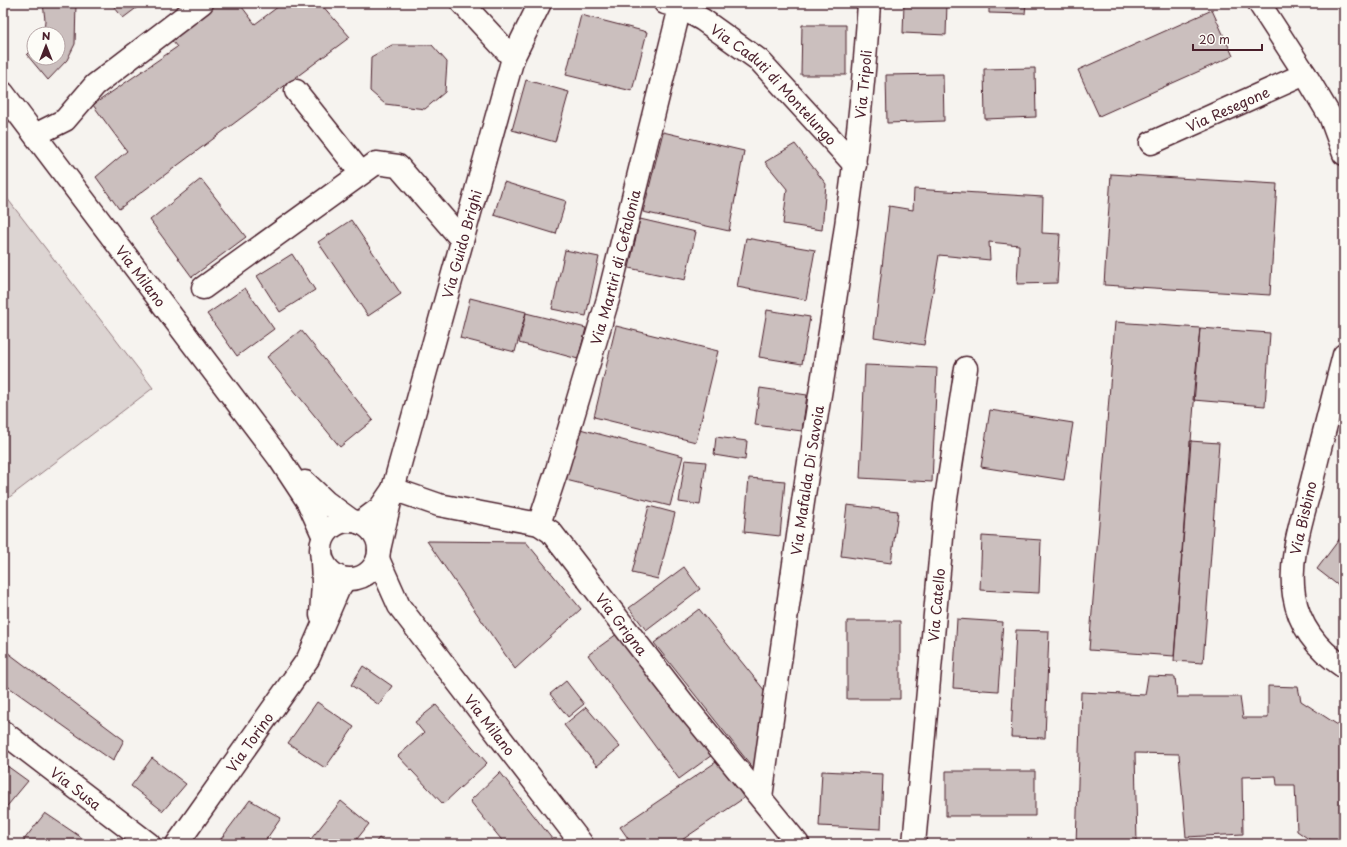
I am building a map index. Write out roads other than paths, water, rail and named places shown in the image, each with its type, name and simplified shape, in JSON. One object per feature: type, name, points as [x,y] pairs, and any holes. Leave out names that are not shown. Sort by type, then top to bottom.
[{"type":"street","points":[[35,135],[65,120],[95,85],[202,3]]},
{"type":"street","points":[[462,3],[513,58]]},
{"type":"street","name":"Via Guido Brighi","points":[[378,554],[393,489],[513,58],[540,3]]},
{"type":"street","name":"Via Tripoli","points":[[855,165],[864,78],[869,3]]},
{"type":"street","points":[[1259,3],[1330,116],[1344,154]]},
{"type":"street","name":"Via Caduti di Montelungo","points":[[673,5],[703,20],[759,60],[855,165]]},
{"type":"street","name":"Via Martiri di Cefalonia","points":[[538,524],[556,473],[608,299],[673,5]]},
{"type":"street","name":"Via Resegone","points":[[1151,143],[1305,74]]},
{"type":"street","points":[[296,91],[361,173]]},
{"type":"street","name":"Via Milano","points":[[3,93],[279,458],[308,502],[323,535]]},
{"type":"street","points":[[203,288],[376,163],[398,166],[462,240]]},
{"type":"street","name":"Via Mafalda Di Savoia","points":[[761,797],[796,549],[845,238],[855,165]]},
{"type":"street","name":"Via Bisbino","points":[[1344,355],[1306,503],[1292,566],[1294,595],[1300,618],[1310,637],[1330,658],[1344,667]]},
{"type":"street","name":"Via Catello","points":[[914,844],[945,505],[966,368]]},
{"type":"street","name":"Via Milano","points":[[279,458],[326,502],[356,522]]},
{"type":"street","name":"Via Guido Brighi","points":[[356,522],[380,508],[388,499],[393,489]]},
{"type":"street","name":"Via Grigna","points":[[393,489],[439,505],[538,524],[551,532],[683,703],[798,844]]},
{"type":"street","points":[[356,522],[373,533],[378,554],[374,566],[368,574],[352,578],[338,578],[327,570],[322,562],[320,544],[323,535],[338,523],[356,522]]},
{"type":"street","name":"Via Milano","points":[[378,554],[399,606]]},
{"type":"street","name":"Via Torino","points":[[319,638],[323,596],[322,562]]},
{"type":"street","name":"Via Milano","points":[[352,578],[371,584],[399,606],[582,844]]},
{"type":"street","name":"Via Torino","points":[[177,844],[293,682],[319,638],[338,590],[352,578]]},
{"type":"street","name":"Via Susa","points":[[3,732],[149,844]]}]
